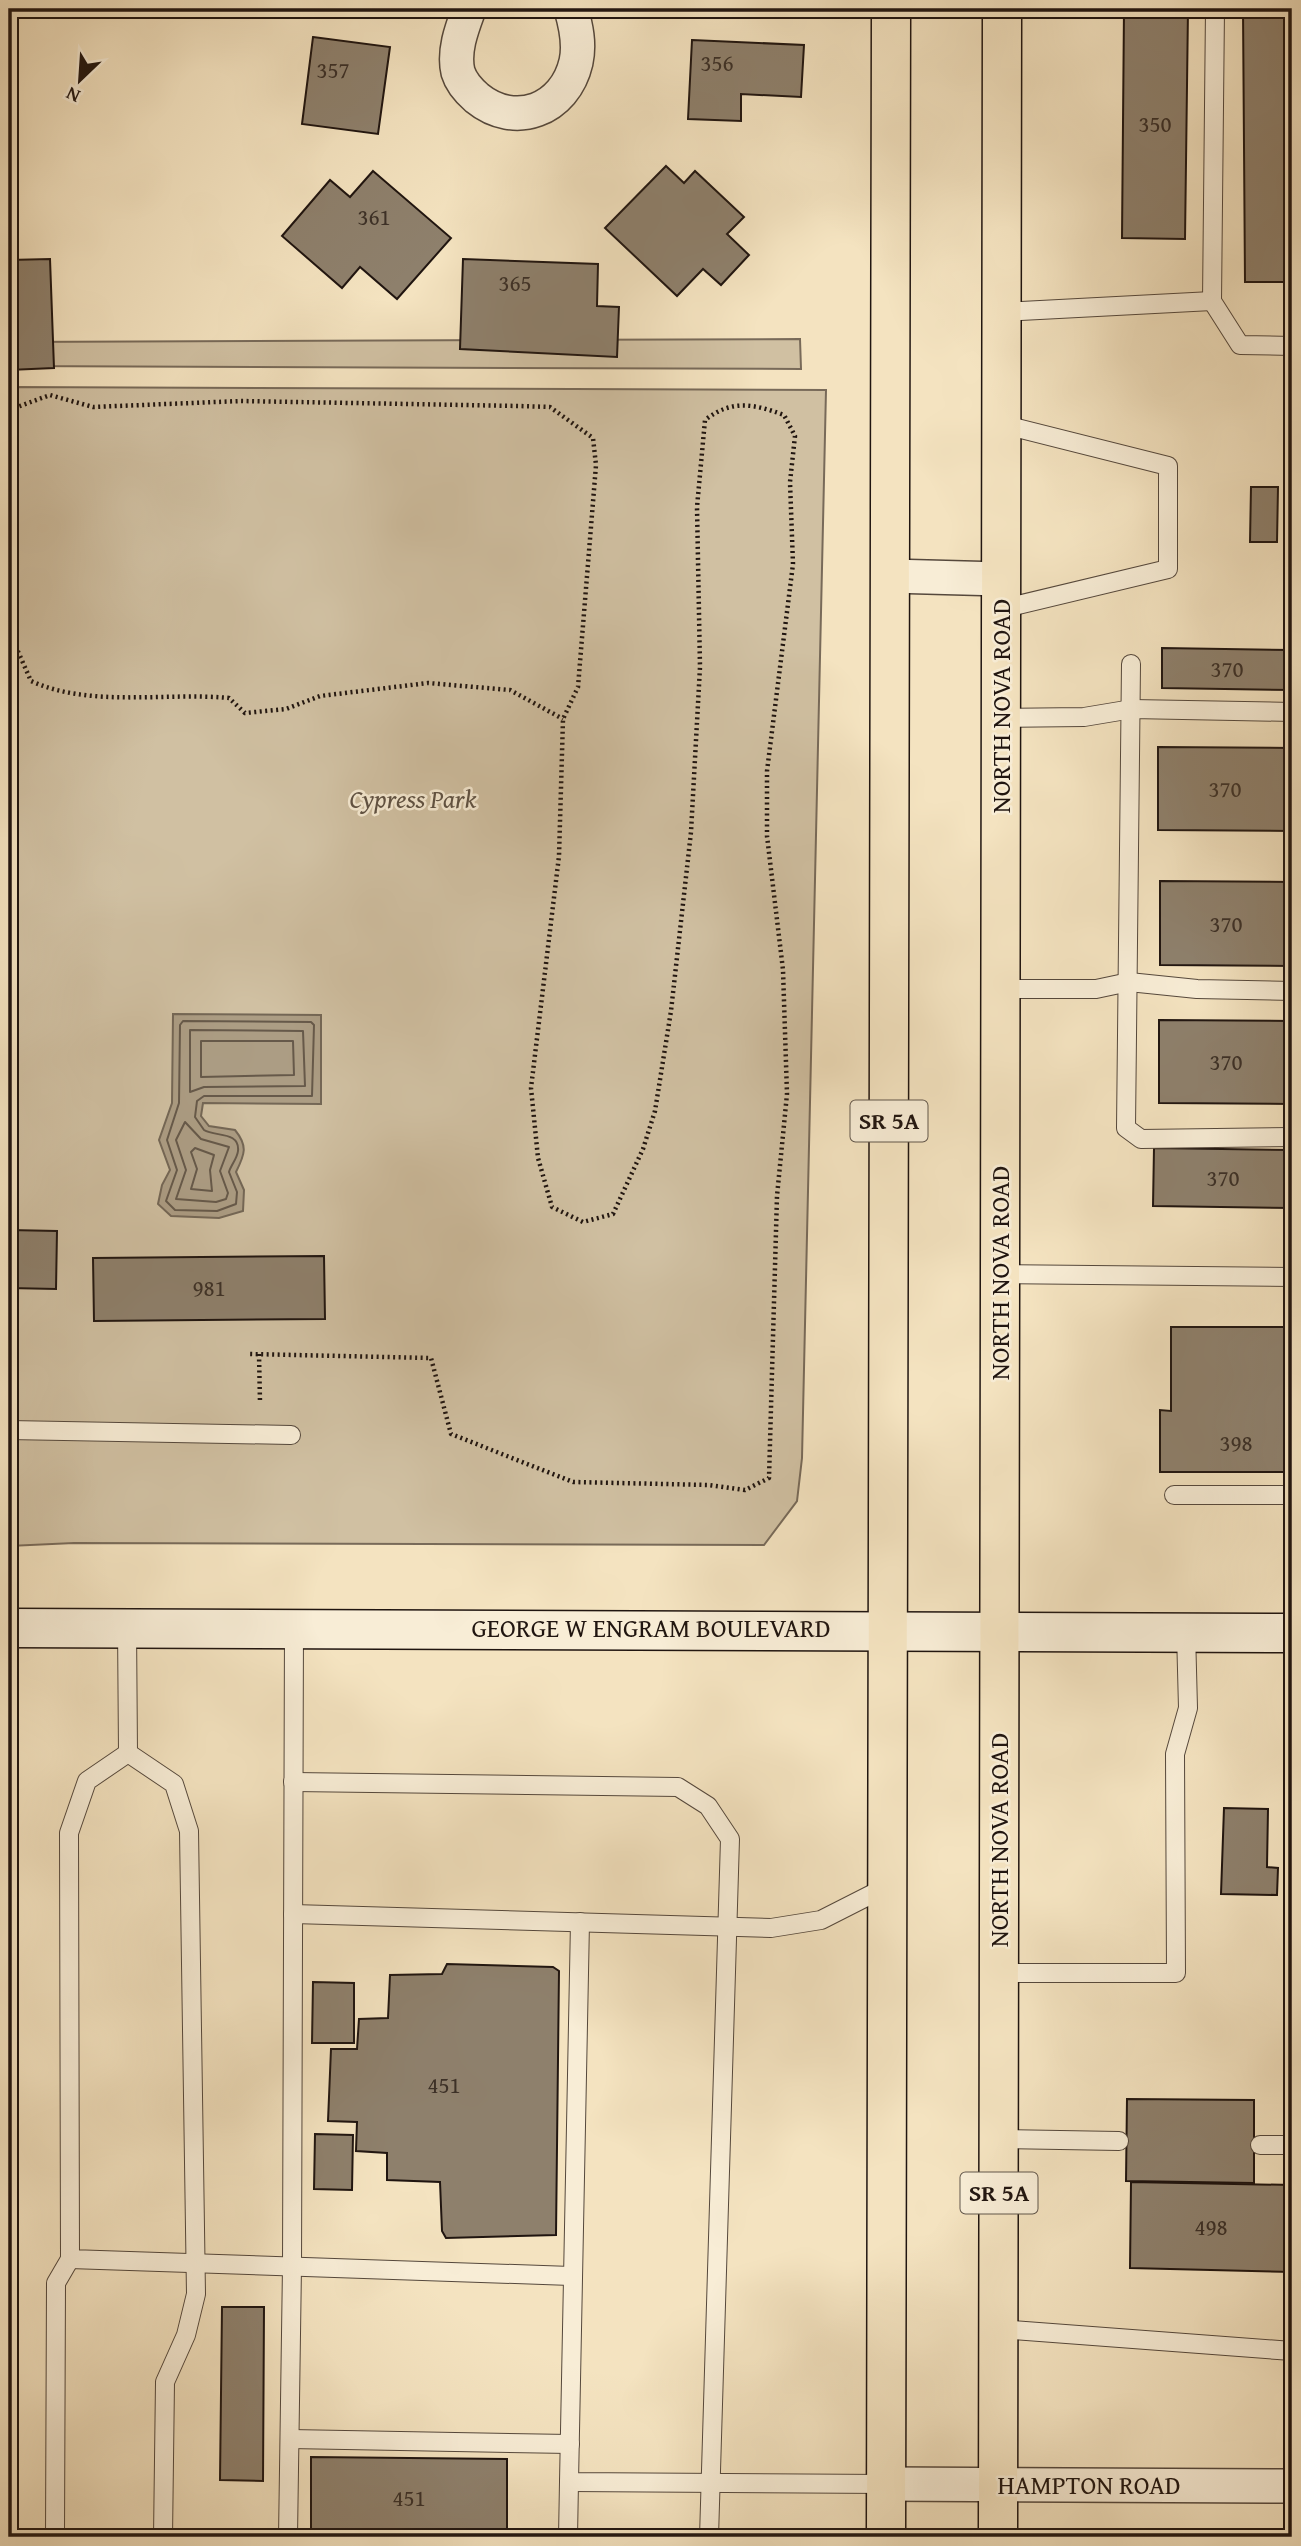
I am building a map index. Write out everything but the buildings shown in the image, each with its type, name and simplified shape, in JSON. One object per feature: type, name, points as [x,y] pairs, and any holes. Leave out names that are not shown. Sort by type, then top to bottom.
[{"type":"main road","name":"SR 5A","points":[[886,2537],[891,9]]},
{"type":"main road","name":"NORTH NOVA ROAD","points":[[998,2537],[1002,9]]},
{"type":"main road","name":"GEORGE W ENGRAM BOULEVARD","points":[[9,1628],[127,1626],[1292,1633]]},
{"type":"street","points":[[469,9],[458,44],[458,75],[470,92],[485,105],[509,114],[542,109],[559,97],[570,81],[578,43],[571,9]]},
{"type":"street","points":[[890,576],[1001,594]]},
{"type":"street","name":"HAMPTON ROAD","points":[[886,2484],[1292,2486]]},
{"type":"lane","points":[[1215,9],[1212,301],[1240,345],[1292,346]]},
{"type":"lane","points":[[1001,312],[1212,301]]},
{"type":"lane","points":[[1001,424],[1168,466],[1168,569],[1001,594]]},
{"type":"lane","points":[[1131,664],[1126,1128],[1141,1139],[1292,1137]]},
{"type":"lane","points":[[1001,718],[1084,717],[1132,709],[1292,712]]},
{"type":"lane","points":[[1000,989],[1097,989],[1129,982],[1197,989],[1292,990]]},
{"type":"lane","points":[[1000,1275],[1292,1276]]},
{"type":"lane","points":[[9,1430],[291,1435]]},
{"type":"lane","points":[[1174,1494],[1292,1495]]},
{"type":"lane","points":[[127,1626],[128,1753]]},
{"type":"lane","points":[[288,2537],[292,2266],[293,1627]]},
{"type":"lane","points":[[999,1973],[1176,1973],[1175,1754],[1188,1708],[1186,1632]]},
{"type":"lane","points":[[55,2537],[56,2283],[70,2259],[69,1833],[87,1781],[128,1753]]},
{"type":"lane","points":[[128,1753],[174,1784],[189,1831],[196,2294],[186,2335],[165,2382],[163,2537]]},
{"type":"lane","points":[[293,1782],[678,1787],[708,1806],[730,1839],[709,2537]]},
{"type":"lane","points":[[293,1914],[771,1928],[821,1920],[888,1886]]},
{"type":"lane","points":[[568,2537],[580,1922]]},
{"type":"lane","points":[[999,2138],[1119,2141]]},
{"type":"lane","points":[[1260,2145],[1292,2145]]},
{"type":"lane","points":[[70,2259],[571,2276]]},
{"type":"lane","points":[[998,2329],[1292,2351]]},
{"type":"lane","points":[[289,2438],[570,2444]]},
{"type":"lane","points":[[569,2482],[886,2484]]},
{"type":"path","points":[[9,410],[50,395],[93,407],[241,401],[550,407],[593,438],[596,465],[578,687],[563,719],[559,856],[531,1088],[538,1158],[552,1207],[583,1222],[613,1214],[643,1149],[655,1111],[671,1011],[691,832],[700,667],[697,507],[705,420],[719,410],[753,404],[784,415],[795,436],[790,482],[793,564],[767,771],[767,836],[783,970],[787,1094],[777,1196],[769,1478],[745,1490],[709,1485],[573,1482],[451,1434],[431,1358],[250,1354]]},
{"type":"path","points":[[9,631],[31,681],[52,690],[113,695],[229,698],[246,713],[286,709],[320,696],[428,683],[510,690],[563,719]]},
{"type":"path","points":[[259,1354],[260,1434]]},
{"type":"green space","points":[[800,339],[801,369],[9,366],[9,342]]},
{"type":"green space","name":"Cypress Park","points":[[9,387],[826,390],[802,1458],[797,1501],[764,1545],[74,1543],[9,1546]]},
{"type":"water","points":[[173,1014],[321,1015],[321,1104],[203,1103],[201,1116],[209,1126],[235,1130],[243,1146],[243,1155],[236,1172],[244,1190],[243,1211],[219,1218],[171,1216],[158,1204],[162,1185],[170,1170],[159,1140],[172,1103]]}]
